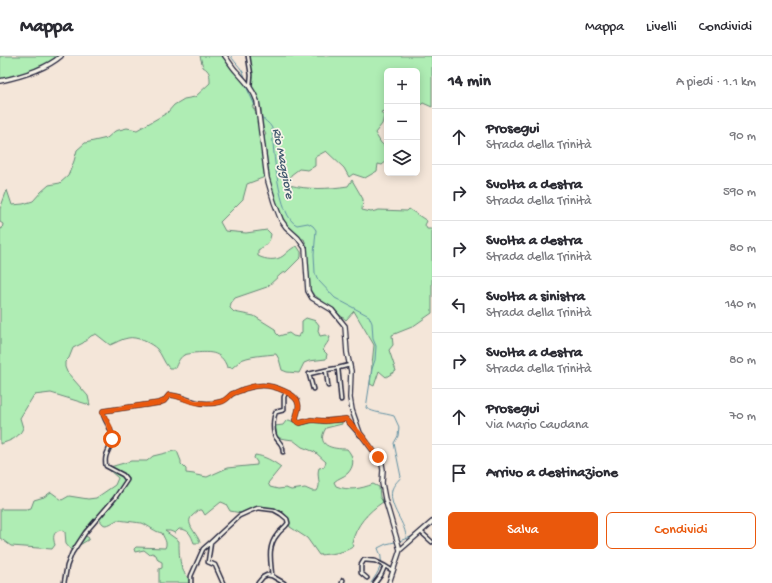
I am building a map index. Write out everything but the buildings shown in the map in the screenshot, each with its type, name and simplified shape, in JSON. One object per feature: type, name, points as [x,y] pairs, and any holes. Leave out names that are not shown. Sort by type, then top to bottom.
[{"type":"main road","points":[[0,81],[14,78],[49,64],[61,56]]},
{"type":"main road","points":[[225,56],[255,93],[258,100],[264,162],[274,202],[281,220],[305,248],[308,291],[312,298],[332,310],[345,326],[350,365],[350,398],[352,410],[364,438],[382,464],[382,483],[385,500],[400,550],[389,583]]},
{"type":"main road","points":[[400,550],[431,525]]},
{"type":"street","points":[[248,56],[251,75],[248,84]]},
{"type":"street","points":[[313,389],[310,374],[350,365]]},
{"type":"street","points":[[338,368],[341,400]]},
{"type":"street","points":[[326,370],[328,386]]},
{"type":"street","points":[[64,583],[67,566],[72,553],[85,533],[115,498],[127,480],[123,475],[106,466],[104,459],[112,439],[110,427],[102,411],[159,403],[164,401],[169,395],[197,403],[219,403],[225,401],[233,393],[249,387],[264,385],[272,386],[296,398],[300,403],[300,408],[295,420],[297,422],[346,419],[364,438]]},
{"type":"street","points":[[283,452],[283,446],[275,434],[274,415],[276,412],[284,410],[284,397],[286,392]]},
{"type":"street","points":[[191,583],[191,576],[203,549],[239,516],[258,508],[274,510],[287,519],[288,523],[276,535],[270,550],[272,576]]},
{"type":"street","points":[[421,532],[432,542]]},
{"type":"street","points":[[211,542],[208,562],[215,566],[223,583]]},
{"type":"street","points":[[367,578],[361,573],[361,565],[364,560],[381,563],[393,572]]},
{"type":"street","points":[[375,583],[385,566]]},
{"type":"street","points":[[258,583],[266,575],[272,576],[284,583]]},
{"type":"green space","points":[[0,56],[58,56],[46,64],[30,71],[0,79]]},
{"type":"green space","points":[[200,56],[222,56],[251,92],[256,106],[252,106],[256,112],[259,124],[265,177],[247,184],[243,199],[220,222],[225,231],[246,233],[267,230],[271,234],[270,240],[258,250],[258,256],[268,259],[277,259],[297,246],[301,252],[301,257],[286,272],[281,274],[267,287],[235,298],[231,303],[230,308],[234,312],[254,316],[275,329],[279,336],[289,333],[298,337],[302,332],[302,321],[306,318],[316,321],[319,325],[318,331],[320,336],[325,335],[330,337],[323,350],[327,354],[326,359],[304,363],[299,373],[282,370],[276,354],[243,359],[232,368],[227,367],[218,355],[213,353],[193,353],[182,356],[175,368],[169,368],[157,349],[147,342],[131,338],[123,339],[110,345],[96,334],[73,348],[69,358],[65,362],[67,372],[88,396],[90,405],[51,393],[34,395],[20,418],[23,428],[19,434],[14,439],[0,444],[0,228],[2,229],[3,224],[0,222],[0,209],[7,190],[12,205],[33,201],[49,185],[60,183],[68,176],[77,150],[85,143],[107,138],[115,131],[127,128],[137,130],[167,113],[174,105],[184,99],[195,97],[210,83],[209,74],[203,67]]},
{"type":"green space","points":[[249,56],[432,56],[432,107],[423,103],[420,106],[420,68],[384,68],[384,111],[381,112],[384,116],[382,124],[375,133],[384,146],[384,163],[382,165],[378,164],[377,171],[365,178],[353,174],[349,177],[344,168],[326,151],[315,157],[315,166],[308,170],[299,169],[291,175],[289,185],[296,187],[333,188],[348,186],[352,180],[363,199],[362,210],[371,212],[379,210],[407,211],[409,209],[427,221],[425,225],[427,229],[432,229],[432,313],[412,327],[392,335],[393,345],[389,350],[396,371],[386,377],[379,371],[374,386],[370,384],[374,345],[354,311],[346,320],[312,293],[308,283],[307,247],[304,239],[301,239],[285,223],[270,182],[264,137],[266,134],[263,127],[261,108],[257,96],[251,86],[252,74]]},
{"type":"green space","points":[[289,420],[301,425],[315,422],[342,422],[342,424],[326,428],[323,434],[324,443],[331,447],[347,449],[353,461],[350,470],[334,482],[336,486],[354,489],[373,484],[379,487],[380,497],[383,502],[372,510],[363,520],[356,530],[352,543],[354,546],[346,550],[337,553],[319,555],[307,538],[290,527],[288,519],[281,511],[260,506],[241,513],[230,511],[226,504],[221,502],[205,515],[202,510],[199,510],[190,519],[191,526],[200,543],[194,543],[191,535],[185,530],[179,529],[175,533],[165,531],[179,541],[181,565],[190,583],[159,583],[159,569],[162,568],[162,562],[152,553],[149,554],[144,550],[135,552],[134,549],[136,547],[165,548],[166,542],[162,533],[142,523],[117,520],[105,525],[98,518],[95,518],[84,530],[84,535],[89,538],[88,540],[71,550],[66,544],[65,532],[61,530],[55,534],[55,545],[52,549],[11,546],[0,538],[0,509],[31,508],[34,500],[44,497],[51,492],[62,500],[69,496],[88,499],[96,498],[115,485],[118,478],[108,469],[110,467],[131,461],[147,461],[153,456],[174,451],[177,451],[181,464],[186,469],[186,473],[207,477],[227,468],[257,465],[254,458],[255,455],[262,456],[281,467],[268,483],[270,487],[278,489],[286,488],[291,490],[305,488],[312,491],[317,491],[319,486],[318,471],[319,468],[324,467],[326,462],[315,452],[302,447],[293,440],[277,437],[275,426],[283,425]]},
{"type":"waterway","name":"Rio Maggiore","points":[[231,56],[243,72],[245,78]]},
{"type":"waterway","name":"Rio Maggiore","points":[[245,84],[257,110]]},
{"type":"waterway","name":"Rio Maggiore","points":[[261,116],[272,128],[275,165],[285,210],[291,220],[297,225],[308,223],[316,230],[314,254],[315,273],[318,280],[335,298],[369,316],[372,323],[373,339],[376,346],[375,360],[372,369],[366,408],[394,416],[399,427],[398,436],[394,443],[401,477],[394,485],[391,497],[404,527],[406,539]]},
{"type":"waterway","points":[[399,541],[411,537],[428,524]]},
{"type":"waterway","points":[[371,583],[381,564],[381,557],[378,548],[395,542]]},
{"type":"route","points":[[112,439],[110,427],[102,411],[159,403],[164,401],[169,395],[197,403],[219,403],[225,401],[233,393],[249,387],[264,385],[272,386],[291,394],[296,398],[300,403],[300,408],[295,420],[297,422],[300,423],[307,420],[326,421],[346,419],[358,434],[364,438],[378,457]]}]
